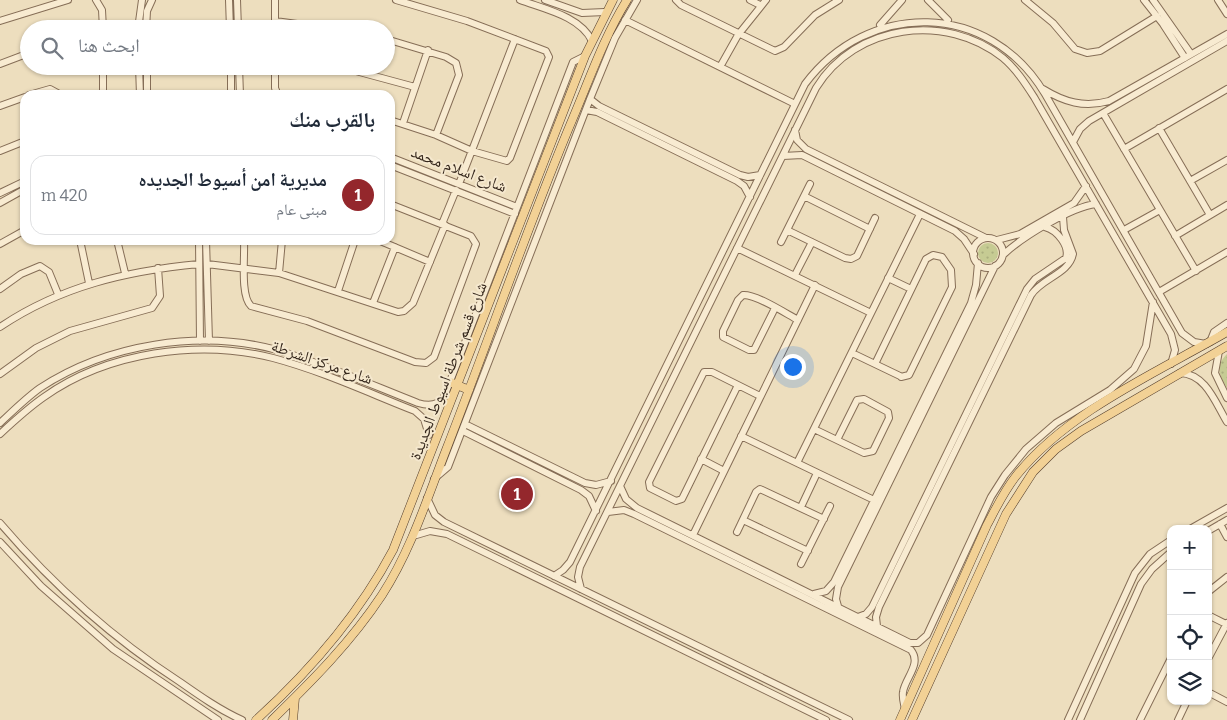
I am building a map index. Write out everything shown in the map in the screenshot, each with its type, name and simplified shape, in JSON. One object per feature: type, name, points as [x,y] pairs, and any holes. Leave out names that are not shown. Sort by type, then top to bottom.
[{"type":"main road","name":"شارع قسم شرطة اسيوط الجديدة","points":[[256,720],[316,661],[353,616],[392,550],[454,383],[471,351],[585,56],[613,0]]},
{"type":"main road","name":"شارع قسم شرطة اسيوط الجديدة","points":[[272,720],[332,660],[362,623],[390,580],[412,536],[434,479],[464,422],[469,390],[552,168],[627,0]]},
{"type":"main road","points":[[543,165],[552,168]]},
{"type":"main road","points":[[486,288],[494,291]]},
{"type":"main road","points":[[900,720],[963,578],[1001,498],[1015,477],[1056,435],[1098,402],[1170,365],[1227,332]]},
{"type":"main road","points":[[904,709],[914,717],[1012,503],[1041,463],[1081,431],[1227,346]]},
{"type":"main road","points":[[471,351],[482,356]]},
{"type":"main road","points":[[475,374],[483,378]]},
{"type":"main road","points":[[454,383],[469,390]]},
{"type":"main road","points":[[963,578],[974,583]]},
{"type":"main road","points":[[941,603],[950,606]]},
{"type":"main road","points":[[361,605],[362,609],[370,611]]},
{"type":"main road","points":[[353,616],[358,617],[362,623]]},
{"type":"main road","points":[[292,720],[295,698]]},
{"type":"street","points":[[0,21],[68,0]]},
{"type":"street","points":[[96,0],[102,10],[102,20]]},
{"type":"street","points":[[139,20],[142,0]]},
{"type":"street","points":[[146,20],[147,11],[152,0]]},
{"type":"street","points":[[229,0],[230,20]]},
{"type":"street","points":[[237,0],[238,20]]},
{"type":"street","points":[[275,0],[275,20]]},
{"type":"street","points":[[395,122],[436,135],[503,162],[509,160],[549,60],[546,51],[467,21],[396,0]]},
{"type":"street","points":[[520,0],[576,23],[586,30],[592,40]]},
{"type":"street","points":[[546,0],[582,13],[606,12]]},
{"type":"street","points":[[434,479],[447,469],[616,28],[625,20],[637,0]]},
{"type":"street","points":[[676,0],[681,5],[772,51],[778,50],[810,20],[839,0]]},
{"type":"street","points":[[750,0],[760,5]]},
{"type":"street","points":[[720,67],[738,35],[760,5],[766,0]]},
{"type":"street","points":[[879,26],[902,0]]},
{"type":"street","points":[[928,0],[949,21]]},
{"type":"street","points":[[1025,0],[1053,24],[1075,49],[1087,53],[1100,51],[1157,16]]},
{"type":"street","points":[[1144,0],[1185,58]]},
{"type":"street","points":[[1153,0],[1192,54]]},
{"type":"street","points":[[1218,0],[1227,14]]},
{"type":"street","points":[[554,576],[568,565],[611,482],[805,84],[820,63],[848,41],[879,26],[914,19],[949,21],[990,37],[1020,60],[1041,88],[1177,323],[1188,338],[1208,343],[1214,332],[1227,323]]},
{"type":"street","points":[[625,20],[795,104]]},
{"type":"street","points":[[581,589],[578,577],[580,567],[821,80],[832,66],[854,50],[876,38],[899,32],[936,30],[960,35],[983,45],[1013,67],[1034,97],[1168,328],[1175,346],[1170,365]]},
{"type":"street","points":[[1041,88],[1069,102],[1085,105],[1101,103],[1117,98],[1227,34]]},
{"type":"street","points":[[206,264],[245,267],[280,273],[398,312],[410,308],[430,262],[515,39]]},
{"type":"street","points":[[395,41],[428,50],[452,59],[459,69],[458,82],[436,135]]},
{"type":"street","points":[[848,41],[854,50]]},
{"type":"street","points":[[1073,142],[1084,124],[1227,41]]},
{"type":"street","points":[[403,124],[428,50]]},
{"type":"street","points":[[0,64],[20,56]]},
{"type":"street","points":[[454,383],[486,288],[573,62],[585,56]]},
{"type":"street","points":[[1013,67],[1020,60]]},
{"type":"street","points":[[103,75],[103,90]]},
{"type":"street","points":[[139,75],[140,90]]},
{"type":"street","points":[[146,75],[147,90]]},
{"type":"street","points":[[231,75],[231,90]]},
{"type":"street","points":[[239,75],[240,90]]},
{"type":"street","points":[[275,75],[276,90]]},
{"type":"street","points":[[372,75],[415,87]]},
{"type":"street","points":[[1124,148],[1227,89]]},
{"type":"street","points":[[0,106],[20,99]]},
{"type":"street","points":[[590,99],[599,106],[740,175],[748,177],[760,175]]},
{"type":"street","points":[[586,110],[596,112],[737,181],[744,186],[750,197]]},
{"type":"street","points":[[1103,113],[1196,270]]},
{"type":"street","points":[[1159,128],[1210,215]]},
{"type":"street","points":[[795,130],[797,140],[803,148],[920,214],[937,218],[961,236],[978,263],[973,299],[933,387],[863,529],[832,585],[822,593],[813,595]]},
{"type":"street","points":[[0,151],[20,143]]},
{"type":"street","points":[[783,156],[802,155],[838,169],[937,218],[986,238],[997,240],[1020,234],[1074,203],[1086,186]]},
{"type":"street","name":"شارع اسلام محمد","points":[[395,160],[422,174]]},
{"type":"street","points":[[1190,181],[1227,160]]},
{"type":"street","name":"شارع اسلام محمد","points":[[395,166],[422,174],[516,210]]},
{"type":"street","points":[[0,193],[20,183]]},
{"type":"street","points":[[781,242],[810,184]]},
{"type":"street","points":[[0,203],[20,192]]},
{"type":"street","points":[[804,196],[870,229]]},
{"type":"street","points":[[838,606],[836,599],[838,587],[874,500],[995,266],[1003,255],[1018,242],[1082,206],[1096,204]]},
{"type":"street","points":[[1175,236],[1227,205]]},
{"type":"street","points":[[244,245],[245,298],[251,306],[307,321],[416,362],[426,363],[434,356],[476,247],[475,240],[471,236],[444,224],[395,206]]},
{"type":"street","points":[[1124,230],[1160,210]]},
{"type":"street","points":[[1104,217],[1114,212]]},
{"type":"street","points":[[797,463],[920,214]]},
{"type":"street","points":[[858,617],[870,610],[1035,290],[1070,263],[1073,254],[1064,230],[1062,217]]},
{"type":"street","points":[[787,230],[852,260],[857,256],[875,218]]},
{"type":"street","points":[[878,626],[876,617],[879,607],[1027,289],[1035,279],[1066,258],[1067,250],[1055,231],[1045,227]]},
{"type":"street","points":[[734,229],[745,233]]},
{"type":"street","points":[[0,244],[20,233]]},
{"type":"street","points":[[974,254],[976,244],[986,238]]},
{"type":"street","points":[[997,240],[1003,248],[1003,255]]},
{"type":"street","points":[[795,276],[812,242]]},
{"type":"street","points":[[81,245],[90,283]]},
{"type":"street","points":[[119,245],[125,274]]},
{"type":"street","points":[[200,341],[199,264],[201,245]]},
{"type":"street","points":[[203,245],[206,264],[208,341]]},
{"type":"street","points":[[280,273],[282,245]]},
{"type":"street","points":[[338,291],[353,245]]},
{"type":"street","points":[[390,245],[430,262]]},
{"type":"street","points":[[373,303],[395,247]]},
{"type":"street","points":[[738,248],[871,313]]},
{"type":"street","points":[[1159,292],[1227,252]]},
{"type":"street","points":[[852,353],[874,364],[901,377],[910,374],[950,292],[953,277],[948,263],[939,256],[928,257],[874,364]]},
{"type":"street","points":[[978,263],[986,267],[995,266]]},
{"type":"street","points":[[0,326],[58,294],[90,283],[158,268],[199,264]]},
{"type":"street","points":[[0,289],[21,274],[40,266],[49,272],[58,294]]},
{"type":"street","points":[[0,374],[36,348],[70,331],[152,308],[160,296],[158,268]]},
{"type":"street","points":[[888,278],[911,289]]},
{"type":"street","points":[[692,535],[814,285]]},
{"type":"street","points":[[775,308],[754,350],[750,350],[723,337],[723,331],[741,296],[748,295],[775,308],[798,320]]},
{"type":"street","points":[[620,486],[626,499],[633,506],[665,526],[909,646],[918,643],[923,640],[991,497],[1004,475],[1041,436],[1062,418],[1098,402],[1124,380],[1141,359],[1148,341],[1152,302]]},
{"type":"street","points":[[1168,328],[1177,323]]},
{"type":"street","points":[[182,342],[183,351]]},
{"type":"street","name":"شارع مركز الشرطة","points":[[0,423],[39,389],[85,365],[135,349],[182,342],[243,343],[276,350],[423,404],[435,404],[443,399],[454,383]]},
{"type":"street","name":"شارع مركز الشرطة","points":[[0,434],[44,397],[88,373],[125,361],[183,351],[236,351],[290,363],[415,411],[424,419],[433,437]]},
{"type":"street","points":[[1219,351],[1215,373],[1217,381],[1227,398]]},
{"type":"street","points":[[738,385],[680,501],[649,486],[649,482],[702,373],[710,371],[738,385],[760,396]]},
{"type":"street","points":[[1180,373],[1191,375],[1203,382],[1227,422]]},
{"type":"street","points":[[814,429],[864,453],[870,453],[889,418],[888,412],[864,399],[859,399],[837,440]]},
{"type":"street","points":[[644,414],[654,418]]},
{"type":"street","points":[[464,422],[585,483],[596,485],[611,482]]},
{"type":"street","points":[[464,422],[580,490],[592,501],[596,511]]},
{"type":"street","points":[[741,436],[874,500]]},
{"type":"street","points":[[701,460],[724,470]]},
{"type":"street","points":[[800,507],[817,473]]},
{"type":"street","points":[[737,532],[756,492],[760,489],[824,519]]},
{"type":"street","points":[[427,498],[431,510],[444,522],[849,720]]},
{"type":"street","points":[[801,564],[830,506]]},
{"type":"street","points":[[1197,525],[1227,508]]},
{"type":"street","points":[[608,512],[629,512],[692,535],[761,573],[838,606],[878,626],[909,646],[915,656],[915,662],[903,691],[904,709]]},
{"type":"street","points":[[743,520],[808,551]]},
{"type":"street","points":[[1212,529],[1227,520]]},
{"type":"street","points":[[0,523],[52,580],[115,636],[144,659],[219,708],[242,720]]},
{"type":"street","points":[[1220,524],[1227,537]]},
{"type":"street","points":[[412,536],[430,531],[447,534],[826,720]]},
{"type":"street","points":[[0,542],[41,586],[113,649],[218,720]]},
{"type":"street","points":[[1068,720],[1135,573],[1150,554],[1167,543]]},
{"type":"street","points":[[1080,720],[1141,584],[1152,569],[1167,556]]},
{"type":"street","points":[[1212,589],[1227,577]]},
{"type":"street","points":[[1212,617],[1227,624],[1212,651]]},
{"type":"street","points":[[657,637],[661,628]]},
{"type":"street","points":[[1140,720],[1170,660]]},
{"type":"street","points":[[1212,694],[1227,702]]},
{"type":"street","points":[[1185,705],[1179,718],[1188,720]]},
{"type":"green space","points":[[988,243],[995,246],[998,253],[995,260],[988,263],[981,260],[978,253],[981,246]]},
{"type":"green space","points":[[1227,354],[1227,388],[1222,379],[1220,367],[1223,358]]},
{"type":"place","name":"مديرية امن أسيوط الجديده","points":[[517,494]]}]
